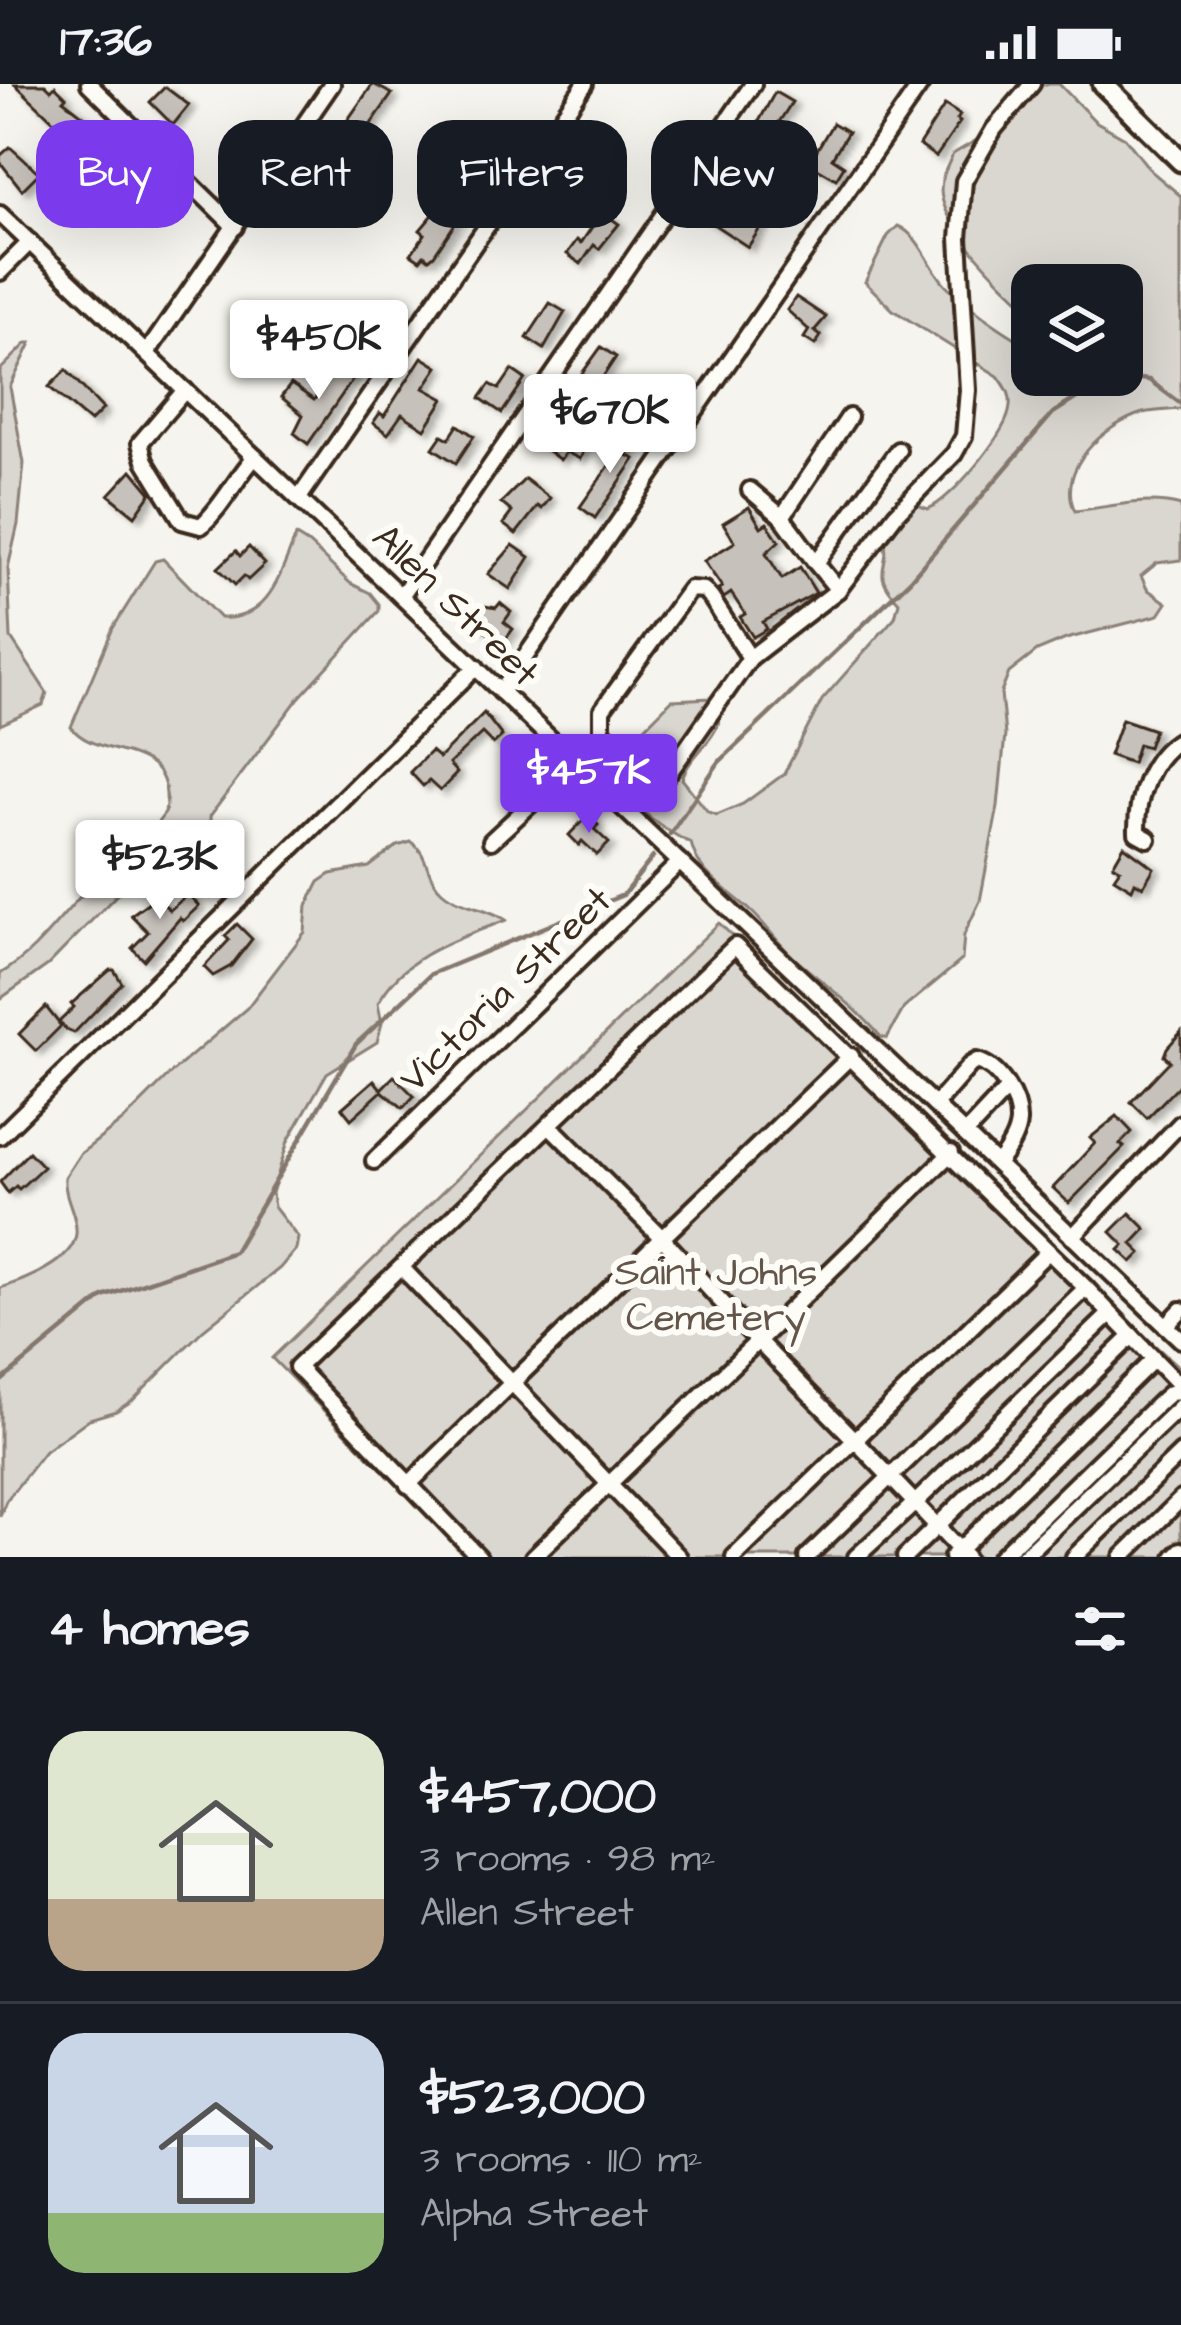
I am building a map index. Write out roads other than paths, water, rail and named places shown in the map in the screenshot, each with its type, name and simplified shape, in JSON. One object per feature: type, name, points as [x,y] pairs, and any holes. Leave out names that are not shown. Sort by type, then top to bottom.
[{"type":"main road","points":[[1103,84],[1181,161]]},
{"type":"street","points":[[89,84],[218,209]]},
{"type":"street","points":[[298,498],[585,84]]},
{"type":"street","points":[[401,596],[753,84]]},
{"type":"street","points":[[501,692],[921,84]]},
{"type":"street","points":[[750,658],[704,590],[690,590],[602,710],[602,731],[656,781],[669,772],[750,658],[838,590],[896,514],[954,454],[964,436],[968,390],[959,238],[964,182],[994,129],[1032,84]]},
{"type":"street","points":[[305,120],[326,87]]},
{"type":"street","name":"Allen Street","points":[[0,214],[1181,1340]]},
{"type":"street","points":[[147,353],[235,228]]},
{"type":"street","points":[[0,272],[30,242]]},
{"type":"street","points":[[184,390],[140,443],[145,461],[182,520],[201,526],[222,507],[240,473],[255,457]]},
{"type":"street","points":[[782,517],[849,417]]},
{"type":"street","points":[[817,562],[898,450]]},
{"type":"street","points":[[750,490],[782,517],[838,590]]},
{"type":"street","points":[[0,1136],[476,668]]},
{"type":"street","points":[[1148,839],[1137,832],[1137,800],[1153,770],[1181,739]]},
{"type":"street","points":[[491,841],[576,762],[591,758],[613,741]]},
{"type":"street","name":"Victoria Street","points":[[374,1161],[680,862]]},
{"type":"street","points":[[479,1557],[297,1367],[751,930]]},
{"type":"street","points":[[735,946],[951,1153],[1181,1390],[1163,1399],[1000,1557]]},
{"type":"street","points":[[408,1485],[851,1056]]},
{"type":"street","points":[[935,1105],[959,1074],[977,1061],[992,1067],[1016,1106],[1018,1124],[997,1165]]},
{"type":"street","points":[[965,1134],[1007,1089]]},
{"type":"street","points":[[1072,1237],[1181,1123]]},
{"type":"street","points":[[550,1126],[938,1526],[959,1555],[1154,1359]]},
{"type":"street","points":[[533,1557],[951,1153]]},
{"type":"street","points":[[734,1557],[1048,1252]]},
{"type":"street","points":[[402,1268],[679,1557]]},
{"type":"street","points":[[807,1557],[1086,1288]]},
{"type":"street","points":[[1166,1326],[1181,1310]]},
{"type":"street","points":[[856,1557],[1110,1314]]},
{"type":"street","points":[[905,1557],[1132,1336]]},
{"type":"street","points":[[1023,1557],[1181,1406]]},
{"type":"street","points":[[1073,1557],[1181,1453]]},
{"type":"street","points":[[1122,1557],[1181,1499]]},
{"type":"street","points":[[1174,1557],[1181,1550]]},
{"type":"waterway","points":[[670,834],[719,762],[910,580],[1053,413],[1111,376],[1149,380],[1181,404]]},
{"type":"waterway","points":[[0,1382],[103,1297],[234,1252],[356,1044],[431,974],[623,895],[653,857]]},
{"type":"park label","name":"Saint Johns Cemetery","points":[[716,1294]]}]
